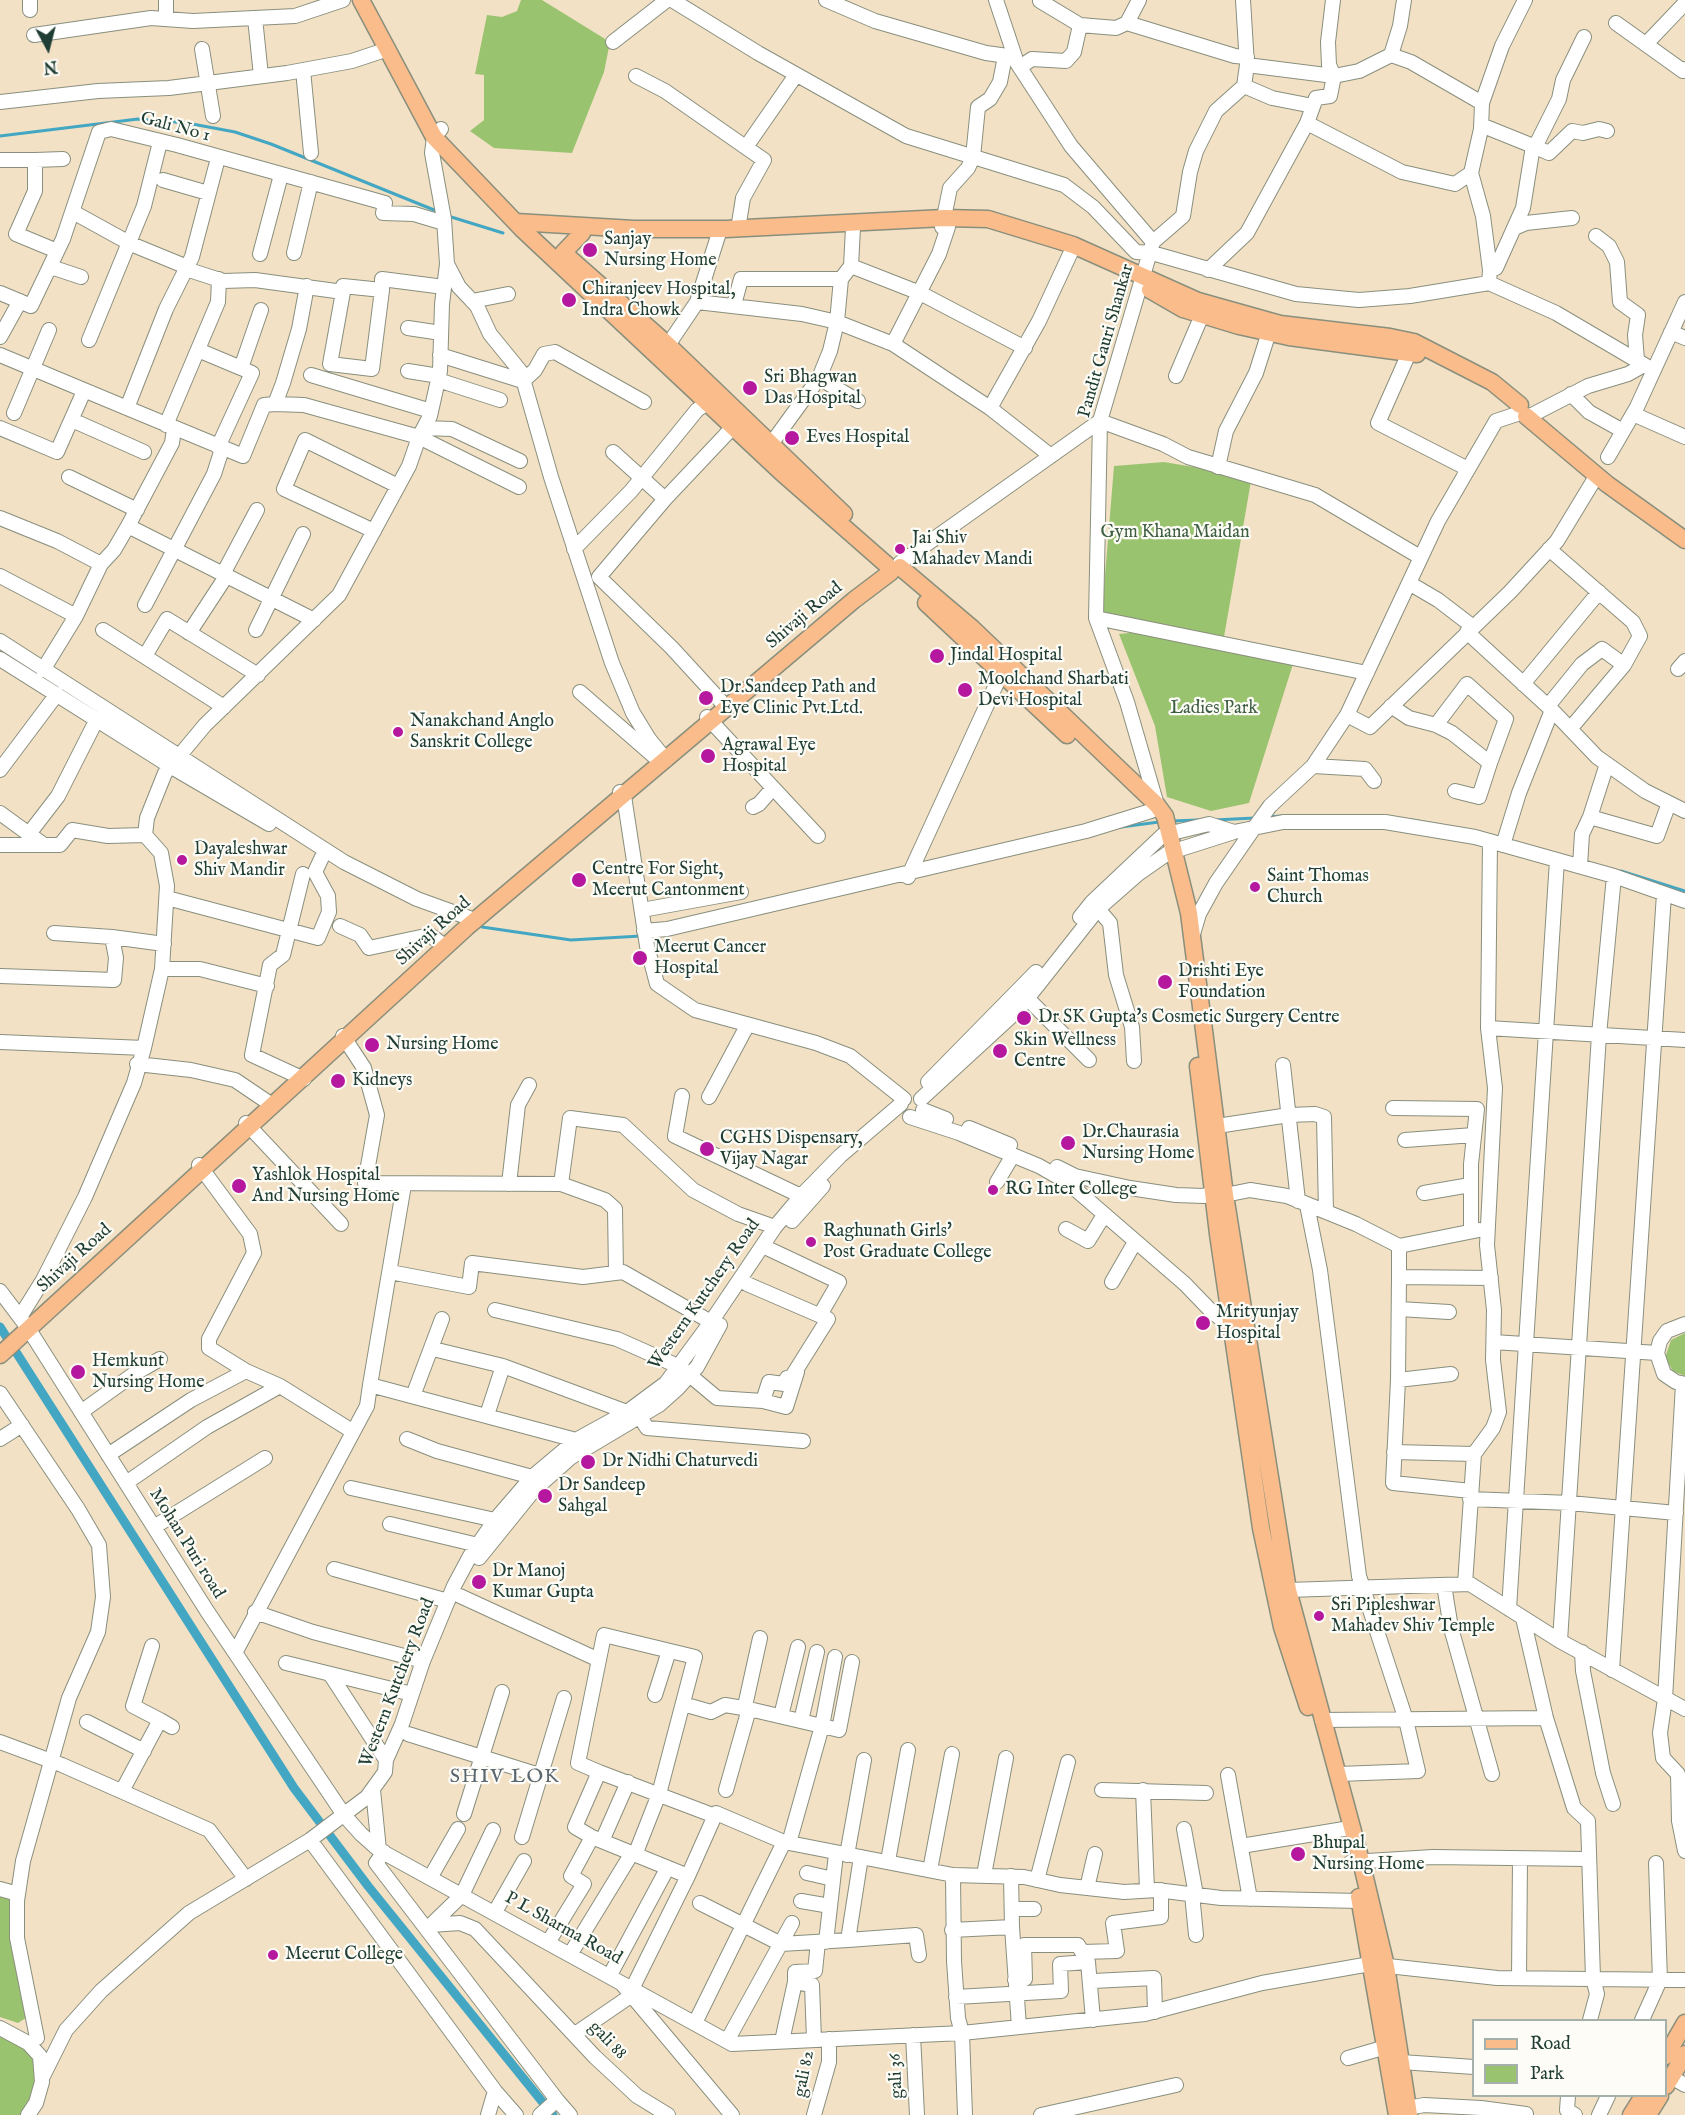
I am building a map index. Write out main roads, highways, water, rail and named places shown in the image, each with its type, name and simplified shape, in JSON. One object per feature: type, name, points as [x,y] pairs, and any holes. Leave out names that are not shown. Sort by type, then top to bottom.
[{"type":"main road","points":[[361,0],[438,133],[526,226],[707,403],[733,427],[767,449]]},
{"type":"main road","points":[[372,0],[438,133]]},
{"type":"main road","points":[[526,226],[633,237],[718,236],[945,224],[988,219],[1073,245],[1186,303],[1202,315],[1269,333],[1412,347]]},
{"type":"main road","points":[[526,226],[738,229],[945,224],[984,228],[1030,237],[1144,281]]},
{"type":"main road","points":[[526,226],[564,253],[668,345],[767,449],[893,567],[1000,674],[1161,821]]},
{"type":"main road","points":[[564,253],[582,233]]},
{"type":"main road","points":[[1186,303],[1280,324],[1390,337],[1412,347],[1521,413],[1597,475],[1685,540]]},
{"type":"main road","points":[[893,567],[972,628],[1161,821],[1172,852],[1192,934],[1216,1126],[1219,1193]]},
{"type":"main road","name":"Shivaji Road","points":[[21,1327],[248,1126],[468,923],[725,705],[893,567]]},
{"type":"main road","points":[[1172,852],[1238,1325],[1261,1528],[1280,1618],[1356,1862],[1360,1901],[1378,1965],[1386,2047],[1405,2112]]},
{"type":"main road","points":[[345,1038],[442,944],[468,923]]},
{"type":"main road","points":[[248,1126],[269,1102],[302,1077]]},
{"type":"main road","points":[[1238,1325],[1288,1590],[1322,1720],[1339,1774],[1378,1965],[1401,2062],[1405,2112]]},
{"type":"main road","points":[[0,1347],[21,1327]]},
{"type":"main road","points":[[0,1355],[21,1327]]},
{"type":"main road","points":[[1667,2053],[1685,2023]]},
{"type":"main road","points":[[1674,2083],[1685,2054]]},
{"type":"main road","points":[[1631,2115],[1642,2097]]},
{"type":"main road","points":[[1648,2115],[1659,2097]]},
{"type":"waterway","points":[[0,136],[138,119],[187,123],[235,132],[271,144],[439,212]]},
{"type":"waterway","points":[[448,216],[503,233]]},
{"type":"waterway","points":[[101,715],[113,722]]},
{"type":"waterway","points":[[1268,817],[1282,816]]},
{"type":"waterway","points":[[1214,820],[1255,818]]},
{"type":"waterway","points":[[1172,821],[1198,820]]},
{"type":"waterway","points":[[1412,820],[1479,832]]},
{"type":"waterway","points":[[1121,827],[1159,822]]},
{"type":"waterway","points":[[1621,871],[1685,891]]},
{"type":"waterway","points":[[482,927],[571,940],[641,936]]},
{"type":"waterway","points":[[0,1327],[294,1788],[368,1886],[553,2115]]},
{"type":"place","name":"Sanjay Nursing Home","points":[[590,250]]},
{"type":"place","name":"Chiranjeev Hospital, Indra Chowk","points":[[569,300]]},
{"type":"place","name":"Sri Bhagwan Das Hospital","points":[[750,388]]},
{"type":"place","name":"Eves Hospital","points":[[792,438]]},
{"type":"place","name":"Jai Shiv Mahadev Mandi","points":[[900,549]]},
{"type":"place","name":"Jindal Hospital","points":[[937,656]]},
{"type":"place","name":"Moolchand Sharbati Devi Hospital","points":[[965,690]]},
{"type":"place","name":"Dr.Sandeep Path and Eye Clinic Pvt.Ltd.","points":[[706,698]]},
{"type":"place","name":"Nanakchand Anglo Sanskrit College","points":[[398,732]]},
{"type":"place","name":"Agrawal Eye Hospital","points":[[708,756]]},
{"type":"place","name":"Dayaleshwar Shiv Mandir","points":[[182,860]]},
{"type":"place","name":"Centre For Sight, Meerut Cantonment","points":[[579,880]]},
{"type":"place","name":"Saint Thomas Church","points":[[1255,887]]},
{"type":"place","name":"Meerut Cancer Hospital","points":[[640,958]]},
{"type":"place","name":"Drishti Eye Foundation","points":[[1165,982]]},
{"type":"place","name":"Dr SK Gupta's Cosmetic Surgery Centre","points":[[1024,1018]]},
{"type":"place","name":"Nursing Home","points":[[372,1045]]},
{"type":"place","name":"Skin Wellness Centre","points":[[1000,1051]]},
{"type":"place","name":"Kidneys","points":[[338,1081]]},
{"type":"place","name":"Dr.Chaurasia Nursing Home","points":[[1068,1143]]},
{"type":"place","name":"CGHS Dispensary, Vijay Nagar","points":[[707,1149]]},
{"type":"place","name":"Yashlok Hospital And Nursing Home","points":[[239,1186]]},
{"type":"place","name":"RG Inter College","points":[[993,1190]]},
{"type":"place","name":"Raghunath Girls' Post Graduate College","points":[[811,1242]]},
{"type":"place","name":"Mrityunjay Hospital","points":[[1203,1323]]},
{"type":"place","name":"Hemkunt Nursing Home","points":[[78,1372]]},
{"type":"place","name":"Dr Nidhi Chaturvedi","points":[[588,1462]]},
{"type":"place","name":"Dr Sandeep Sahgal","points":[[545,1496]]},
{"type":"place","name":"Dr Manoj Kumar Gupta","points":[[479,1582]]},
{"type":"place","name":"Sri Pipleshwar Mahadev Shiv Temple","points":[[1319,1616]]},
{"type":"place","name":"Bhupal Nursing Home","points":[[1298,1854]]},
{"type":"place","name":"Meerut College","points":[[273,1955]]},
{"type":"district","name":"SHIV LOK","points":[[505,1778]]},
{"type":"park label","name":"Gym Khana Maidan","points":[[1175,533]]},
{"type":"park label","name":"Ladies Park","points":[[1214,709]]}]
